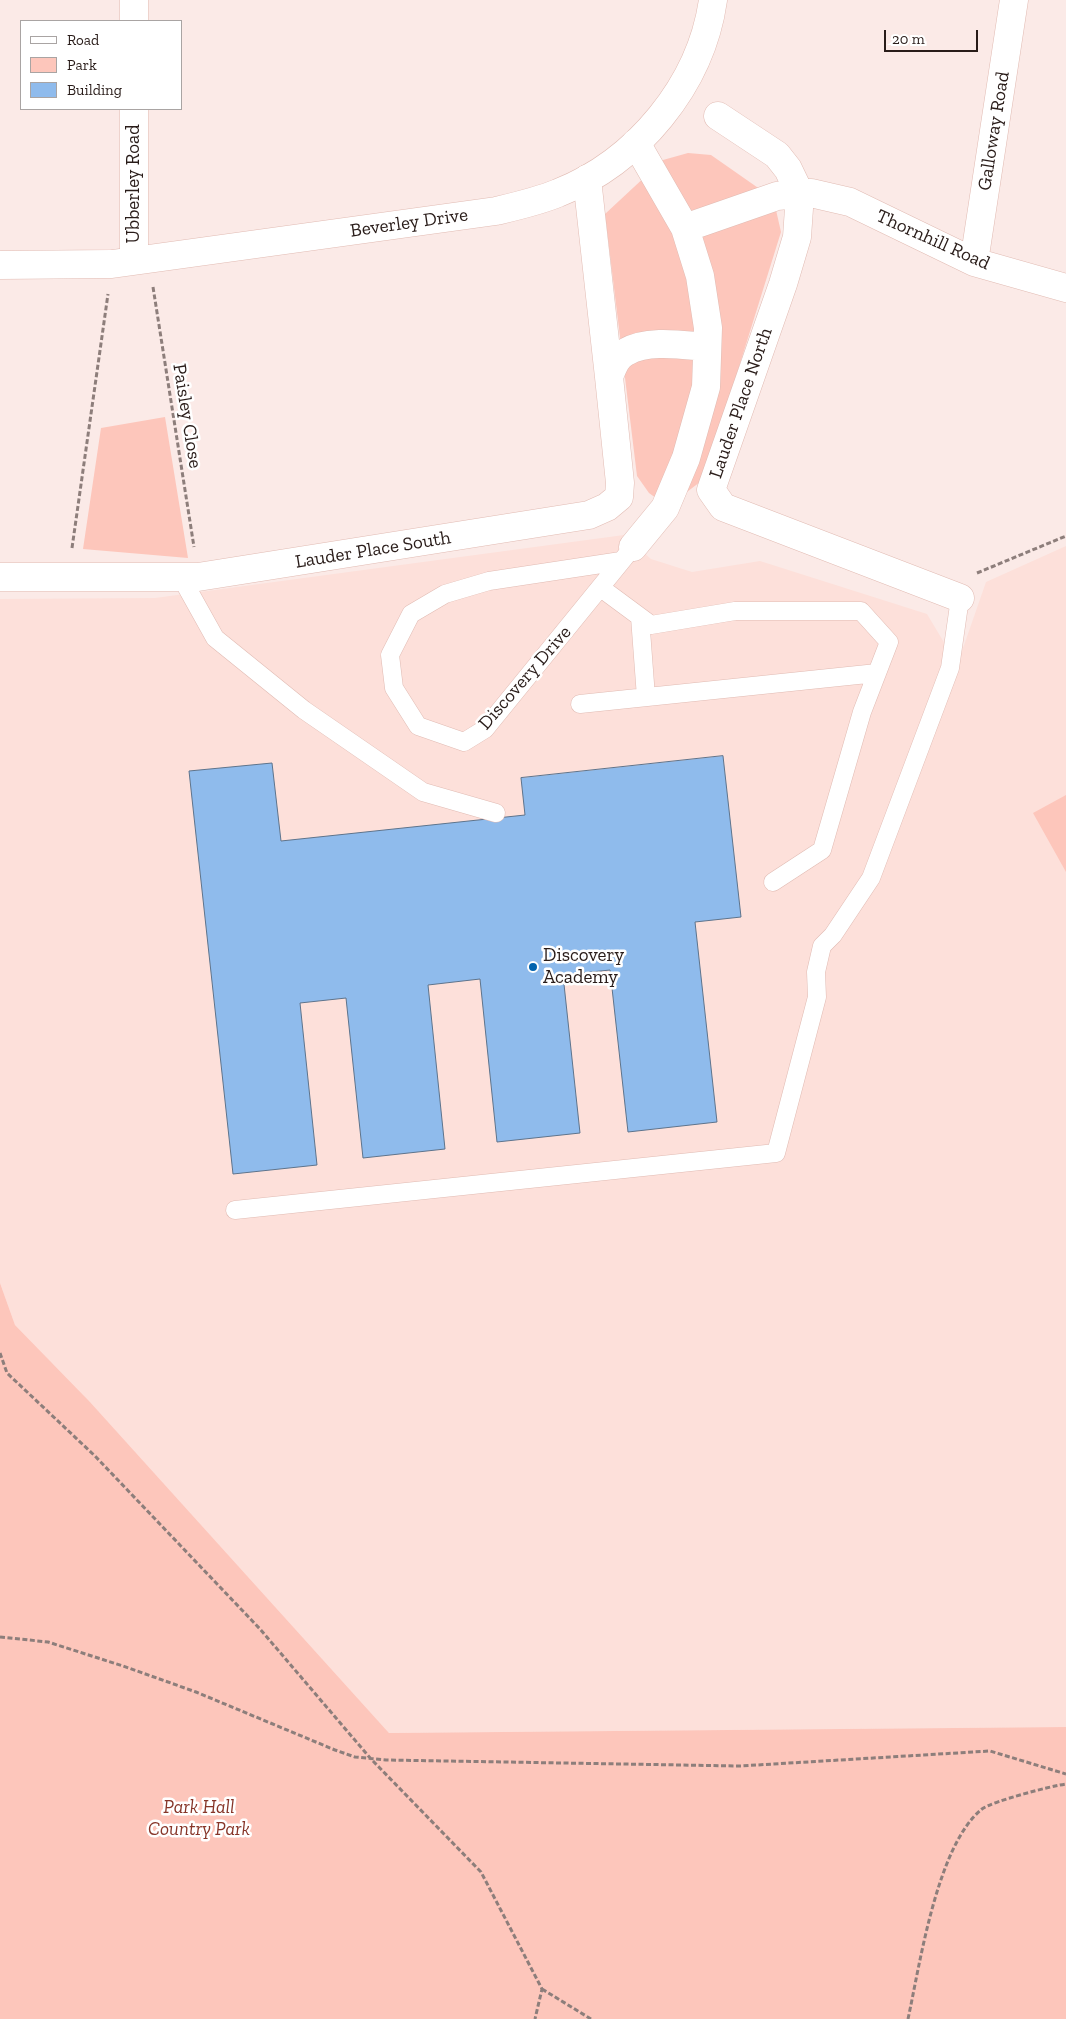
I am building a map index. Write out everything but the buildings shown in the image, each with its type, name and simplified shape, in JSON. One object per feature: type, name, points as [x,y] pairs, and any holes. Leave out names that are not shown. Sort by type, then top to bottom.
[{"type":"street","points":[[134,0],[134,20]]},
{"type":"street","name":"Beverley Drive","points":[[0,265],[132,261],[496,211],[558,194],[588,178],[636,143],[671,104],[687,78],[700,49],[713,0]]},
{"type":"street","name":"Galloway Road","points":[[974,262],[1014,0]]},
{"type":"street","name":"Ubberley Road","points":[[132,261],[134,110]]},
{"type":"street","points":[[718,116],[777,155],[788,169],[800,194]]},
{"type":"street","name":"Discovery Drive","points":[[627,554],[665,508],[686,458],[706,386],[708,328],[700,276],[685,228],[636,143]]},
{"type":"street","name":"Lauder Place South","points":[[0,577],[190,577],[599,512],[619,497],[620,483],[588,178]]},
{"type":"street","name":"Thornhill Road","points":[[685,228],[777,196],[811,193],[850,202],[974,262],[1066,288]]},
{"type":"street","name":"Lauder Place North","points":[[800,194],[797,237],[783,284],[710,490],[723,507],[960,598]]},
{"type":"street","points":[[609,377],[616,361],[626,351],[648,345],[707,347]]},
{"type":"lane","name":"Discovery Drive","points":[[627,554],[485,729],[464,742],[418,726],[394,688],[390,655],[411,614],[445,594],[489,581],[627,554]]},
{"type":"lane","points":[[190,577],[214,638],[304,710],[423,792],[496,813]]},
{"type":"lane","points":[[601,588],[651,625],[735,611],[861,611],[889,642],[862,712],[822,850],[773,882]]},
{"type":"lane","points":[[235,1210],[776,1152],[816,997],[816,972],[822,946],[833,935],[871,878],[950,668],[960,598]]},
{"type":"lane","points":[[640,617],[646,697]]},
{"type":"lane","points":[[580,704],[877,673]]},
{"type":"path","points":[[68,576],[132,261]]},
{"type":"path","name":"Paisley Close","points":[[132,261],[190,577]]},
{"type":"path","points":[[960,598],[962,579],[1066,536]]},
{"type":"path","points":[[0,1353],[7,1373],[95,1456],[253,1622],[372,1759],[481,1872],[542,1989],[591,2019]]},
{"type":"path","points":[[0,1637],[48,1642],[123,1666],[196,1692],[355,1757],[372,1759],[740,1766],[990,1751],[1066,1774]]},
{"type":"path","points":[[908,2019],[939,1881],[967,1825],[983,1808],[1050,1786],[1066,1784]]},
{"type":"path","points":[[535,2019],[542,1989]]},
{"type":"shaded area","name":"Discovery Academy","points":[[624,535],[651,559],[692,572],[760,561],[927,614],[945,644],[962,651],[986,582],[1066,546],[1066,1727],[389,1733],[90,1402],[15,1325],[0,1283],[0,599],[155,598]]},
{"type":"green space","points":[[688,153],[711,155],[764,192],[776,210],[781,232],[704,479],[675,501],[660,501],[649,493],[637,476],[605,214],[663,160]]},
{"type":"green space","points":[[165,417],[188,558],[83,549],[101,428]]},
{"type":"green space","points":[[1066,795],[1066,872],[1033,813]]},
{"type":"green space","name":"Park Hall Country Park","points":[[0,1283],[15,1325],[90,1402],[389,1733],[1066,1727],[1066,2019],[0,2019]]},
{"type":"place","name":"Discovery Academy","points":[[533,967]]}]
